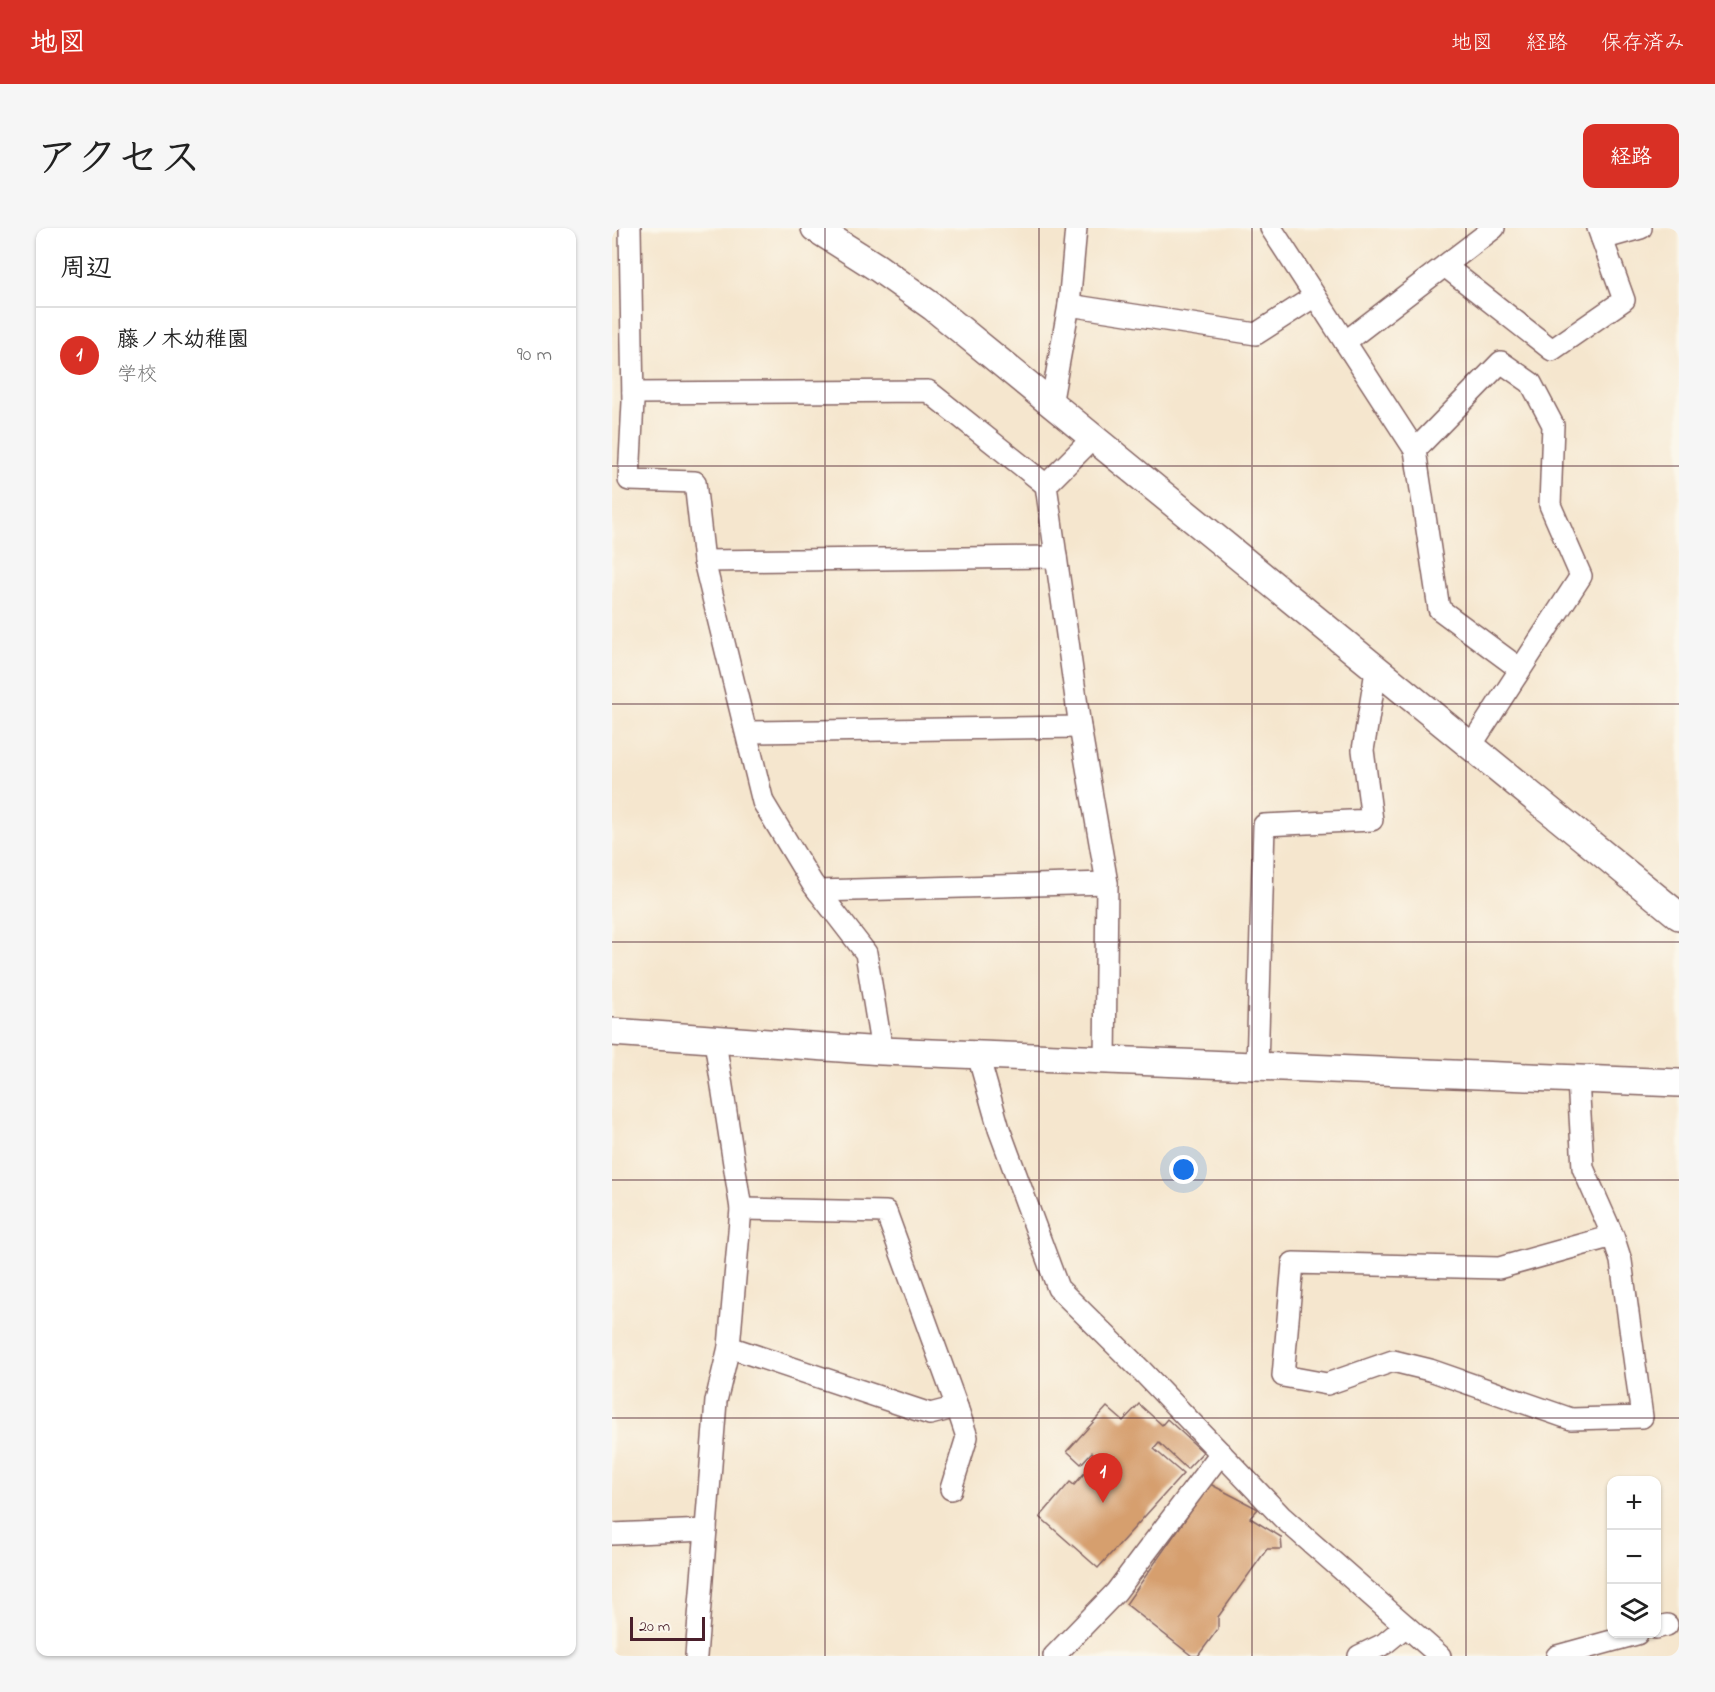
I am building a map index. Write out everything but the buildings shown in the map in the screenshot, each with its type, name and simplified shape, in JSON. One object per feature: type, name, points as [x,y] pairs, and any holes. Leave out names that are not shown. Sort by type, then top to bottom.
[{"type":"street","points":[[630,228],[633,393],[630,480],[694,482],[704,561],[763,802],[818,891],[866,953],[882,1051]]},
{"type":"street","points":[[815,228],[878,268],[933,307],[1376,671],[1679,916]]},
{"type":"street","points":[[1051,405],[1069,305],[1076,228]]},
{"type":"street","points":[[1272,228],[1415,450],[1439,609],[1520,669]]},
{"type":"street","points":[[1345,342],[1494,228]]},
{"type":"street","points":[[1445,266],[1552,350],[1624,300],[1600,234],[1641,228]]},
{"type":"street","points":[[1069,305],[1256,334],[1315,296]]},
{"type":"street","points":[[1415,450],[1501,362],[1531,383],[1552,425],[1550,505],[1581,576],[1470,747]]},
{"type":"street","points":[[633,393],[928,391],[1046,485],[1080,727],[1107,883],[1104,1061]]},
{"type":"street","points":[[1046,485],[1092,439]]},
{"type":"street","points":[[704,561],[1056,557]]},
{"type":"street","points":[[1257,1067],[1264,825],[1372,820],[1363,750],[1376,671]]},
{"type":"street","points":[[747,732],[1080,727]]},
{"type":"street","points":[[818,891],[1107,883]]},
{"type":"street","points":[[612,1032],[882,1051],[1679,1083]]},
{"type":"street","points":[[696,1656],[716,1401],[729,1347],[741,1209],[715,1041]]},
{"type":"street","points":[[978,1055],[999,1129],[1058,1288],[1282,1517],[1440,1656]]},
{"type":"street","points":[[1578,1079],[1583,1168],[1613,1236],[1621,1261],[1642,1417],[1571,1419],[1430,1370],[1393,1361],[1327,1384],[1283,1376],[1293,1263],[1499,1268],[1613,1236]]},
{"type":"street","points":[[741,1209],[886,1212],[967,1437],[951,1489]]},
{"type":"street","points":[[729,1347],[930,1414],[957,1407]]},
{"type":"street","points":[[1054,1656],[1116,1592],[1221,1453]]},
{"type":"street","points":[[612,1534],[706,1530]]},
{"type":"street","points":[[1359,1656],[1384,1644],[1406,1626]]},
{"type":"street","points":[[1557,1656],[1622,1638]]},
{"type":"place","name":"藤ノ木幼稚園","points":[[1103,1503]]}]
